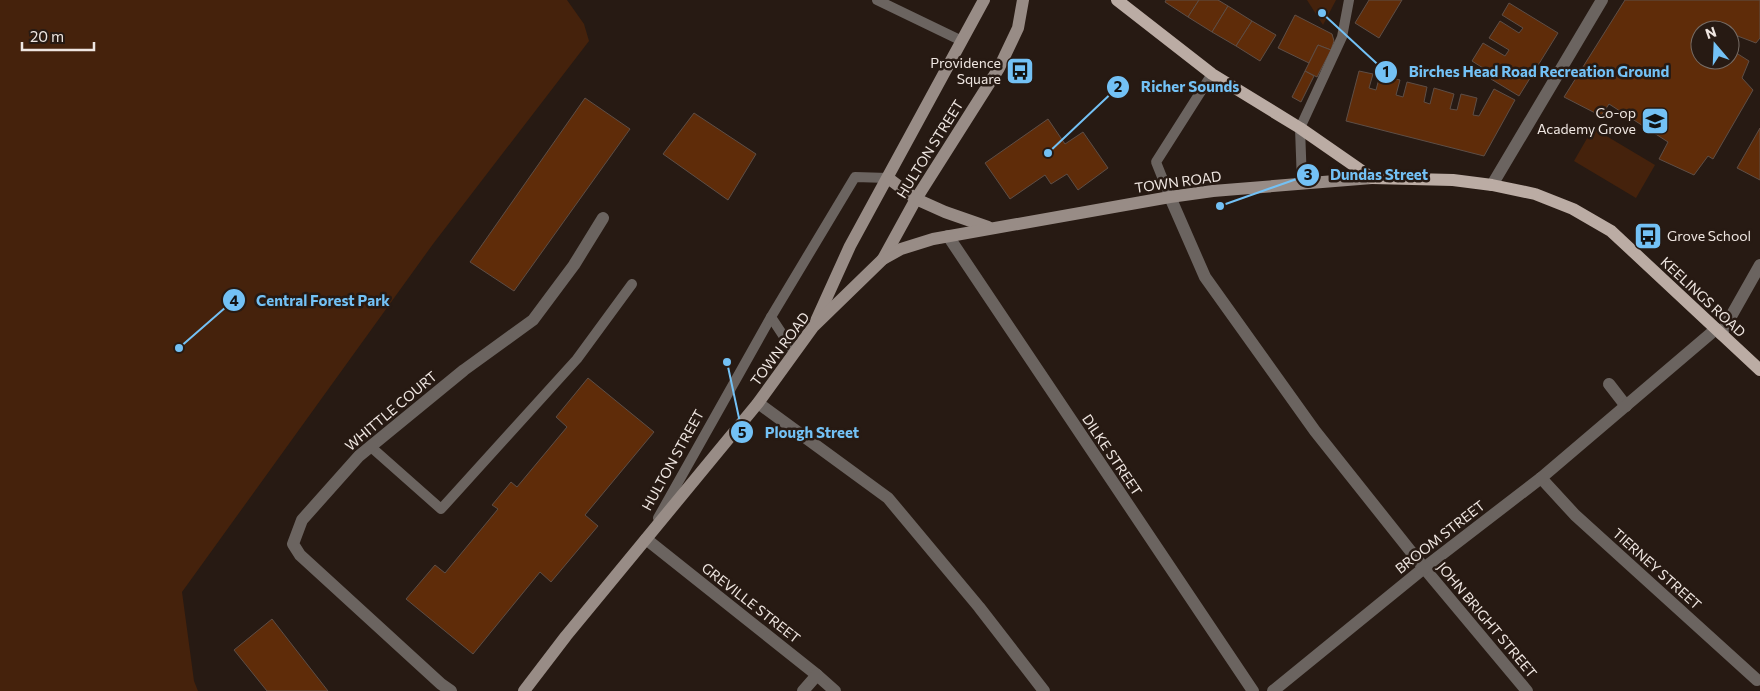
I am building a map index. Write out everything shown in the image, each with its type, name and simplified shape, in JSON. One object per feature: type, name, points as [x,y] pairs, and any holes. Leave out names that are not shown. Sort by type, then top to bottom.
[{"type":"main road","name":"HULTON STREET","points":[[813,327],[850,246],[984,0]]},
{"type":"main road","name":"HULTON STREET","points":[[883,259],[916,198],[1000,68],[1018,28],[1023,0]]},
{"type":"main road","points":[[1117,0],[1212,74],[1300,128],[1372,178]]},
{"type":"main road","name":"TOWN ROAD","points":[[888,178],[916,198],[944,212],[990,228]]},
{"type":"main road","name":"TOWN ROAD","points":[[524,691],[566,636],[758,403],[813,327],[883,259],[901,249],[948,236],[1170,197],[1213,191],[1372,178]]},
{"type":"main road","name":"KEELINGS ROAD","points":[[1372,178],[1453,180],[1492,184],[1535,194],[1573,209],[1611,231],[1760,370]]},
{"type":"street","points":[[1492,184],[1602,0]]},
{"type":"street","name":"JOHN BRIGHT STREET","points":[[1170,197],[1205,277],[1315,431],[1424,568],[1527,691]]},
{"type":"street","name":"WHITTLE COURT","points":[[451,691],[300,555],[293,544],[302,520],[359,456],[464,370],[533,320],[574,264],[603,218]]},
{"type":"street","name":"DILKE STREET","points":[[948,236],[1253,691]]},
{"type":"street","name":"BROOM STREET","points":[[1273,691],[1424,568],[1541,478],[1718,331],[1760,265]]},
{"type":"street","points":[[1609,384],[1626,406]]},
{"type":"street","points":[[758,403],[888,498],[979,607],[1044,691]]},
{"type":"street","name":"TIERNEY STREET","points":[[1541,478],[1576,515],[1756,680]]},
{"type":"street","name":"GREVILLE STREET","points":[[646,539],[835,691]]},
{"type":"street","points":[[803,691],[817,675]]},
{"type":"lane","points":[[877,0],[962,41]]},
{"type":"lane","points":[[1302,183],[1300,128],[1342,37],[1349,0]]},
{"type":"lane","points":[[1170,197],[1156,162],[1212,74]]},
{"type":"lane","name":"HULTON STREET","points":[[646,539],[771,317],[855,177],[888,178]]},
{"type":"lane","points":[[371,447],[441,509],[577,359],[632,284]]},
{"type":"lane","points":[[771,317],[794,352]]},
{"type":"shaded area","points":[[0,0],[567,0],[584,24],[589,41],[433,244],[182,592],[194,681],[198,691],[0,691]]},
{"type":"shaded area","points":[[1307,0],[1336,0],[1323,25]]},
{"type":"shaded area","points":[[1593,128],[1655,165],[1636,198],[1574,161]]},
{"type":"building","points":[[1166,0],[1199,0],[1188,17],[1165,2]]},
{"type":"building","points":[[1199,0],[1218,0],[1228,6],[1212,32],[1188,17]]},
{"type":"building","points":[[1369,0],[1402,0],[1379,38],[1355,23]]},
{"type":"building","points":[[1625,0],[1760,0],[1760,38],[1756,43],[1740,37],[1740,20],[1690,20],[1690,70],[1740,70],[1740,55],[1749,61],[1742,78],[1753,90],[1713,159],[1708,156],[1694,175],[1659,159],[1668,142],[1609,104],[1601,116],[1564,97]]},
{"type":"building","points":[[1509,3],[1558,33],[1519,96],[1491,79],[1494,75],[1472,61],[1483,43],[1505,56],[1509,50],[1489,38],[1500,21],[1519,33],[1523,28],[1502,15]]},
{"type":"building","points":[[1228,6],[1252,21],[1236,46],[1212,32]]},
{"type":"building","points":[[1295,15],[1332,34],[1334,41],[1331,50],[1318,45],[1309,63],[1278,48]]},
{"type":"building","points":[[1252,21],[1276,35],[1260,61],[1236,46]]},
{"type":"building","points":[[1318,45],[1331,50],[1317,77],[1305,71]]},
{"type":"building","points":[[1305,71],[1314,76],[1301,102],[1292,97]]},
{"type":"building","points":[[1359,71],[1373,74],[1369,88],[1376,90],[1380,75],[1400,80],[1396,95],[1403,97],[1407,82],[1427,87],[1424,102],[1430,104],[1434,88],[1454,94],[1450,109],[1457,110],[1461,94],[1477,98],[1473,115],[1479,116],[1494,89],[1515,100],[1484,156],[1346,121]]},
{"type":"building","points":[[585,98],[630,129],[514,291],[470,262]]},
{"type":"building","points":[[694,113],[756,154],[728,200],[663,154]]},
{"type":"building","points":[[1048,119],[1065,144],[1083,132],[1108,168],[1078,190],[1067,174],[1051,184],[1045,175],[1010,199],[985,163]]},
{"type":"building","points":[[1760,128],[1760,180],[1737,168]]},
{"type":"building","points":[[588,378],[654,432],[585,515],[598,526],[551,582],[540,572],[473,654],[406,599],[435,565],[445,573],[498,509],[492,505],[511,482],[517,487],[567,427],[556,417]]},
{"type":"building","points":[[272,619],[328,691],[267,691],[234,650]]},
{"type":"place","name":"Birches Head Road Recreation Ground","points":[[1322,13]]},
{"type":"place","name":"Providence Square","points":[[1020,71]]},
{"type":"place","name":"Co-op Academy Grove","points":[[1655,121]]},
{"type":"place","name":"Richer Sounds","points":[[1048,153]]},
{"type":"place","name":"Dundas Street","points":[[1220,206]]},
{"type":"place","name":"Grove School","points":[[1648,236]]},
{"type":"place","name":"Central Forest Park","points":[[179,348]]},
{"type":"place","name":"Plough Street","points":[[727,362]]}]
